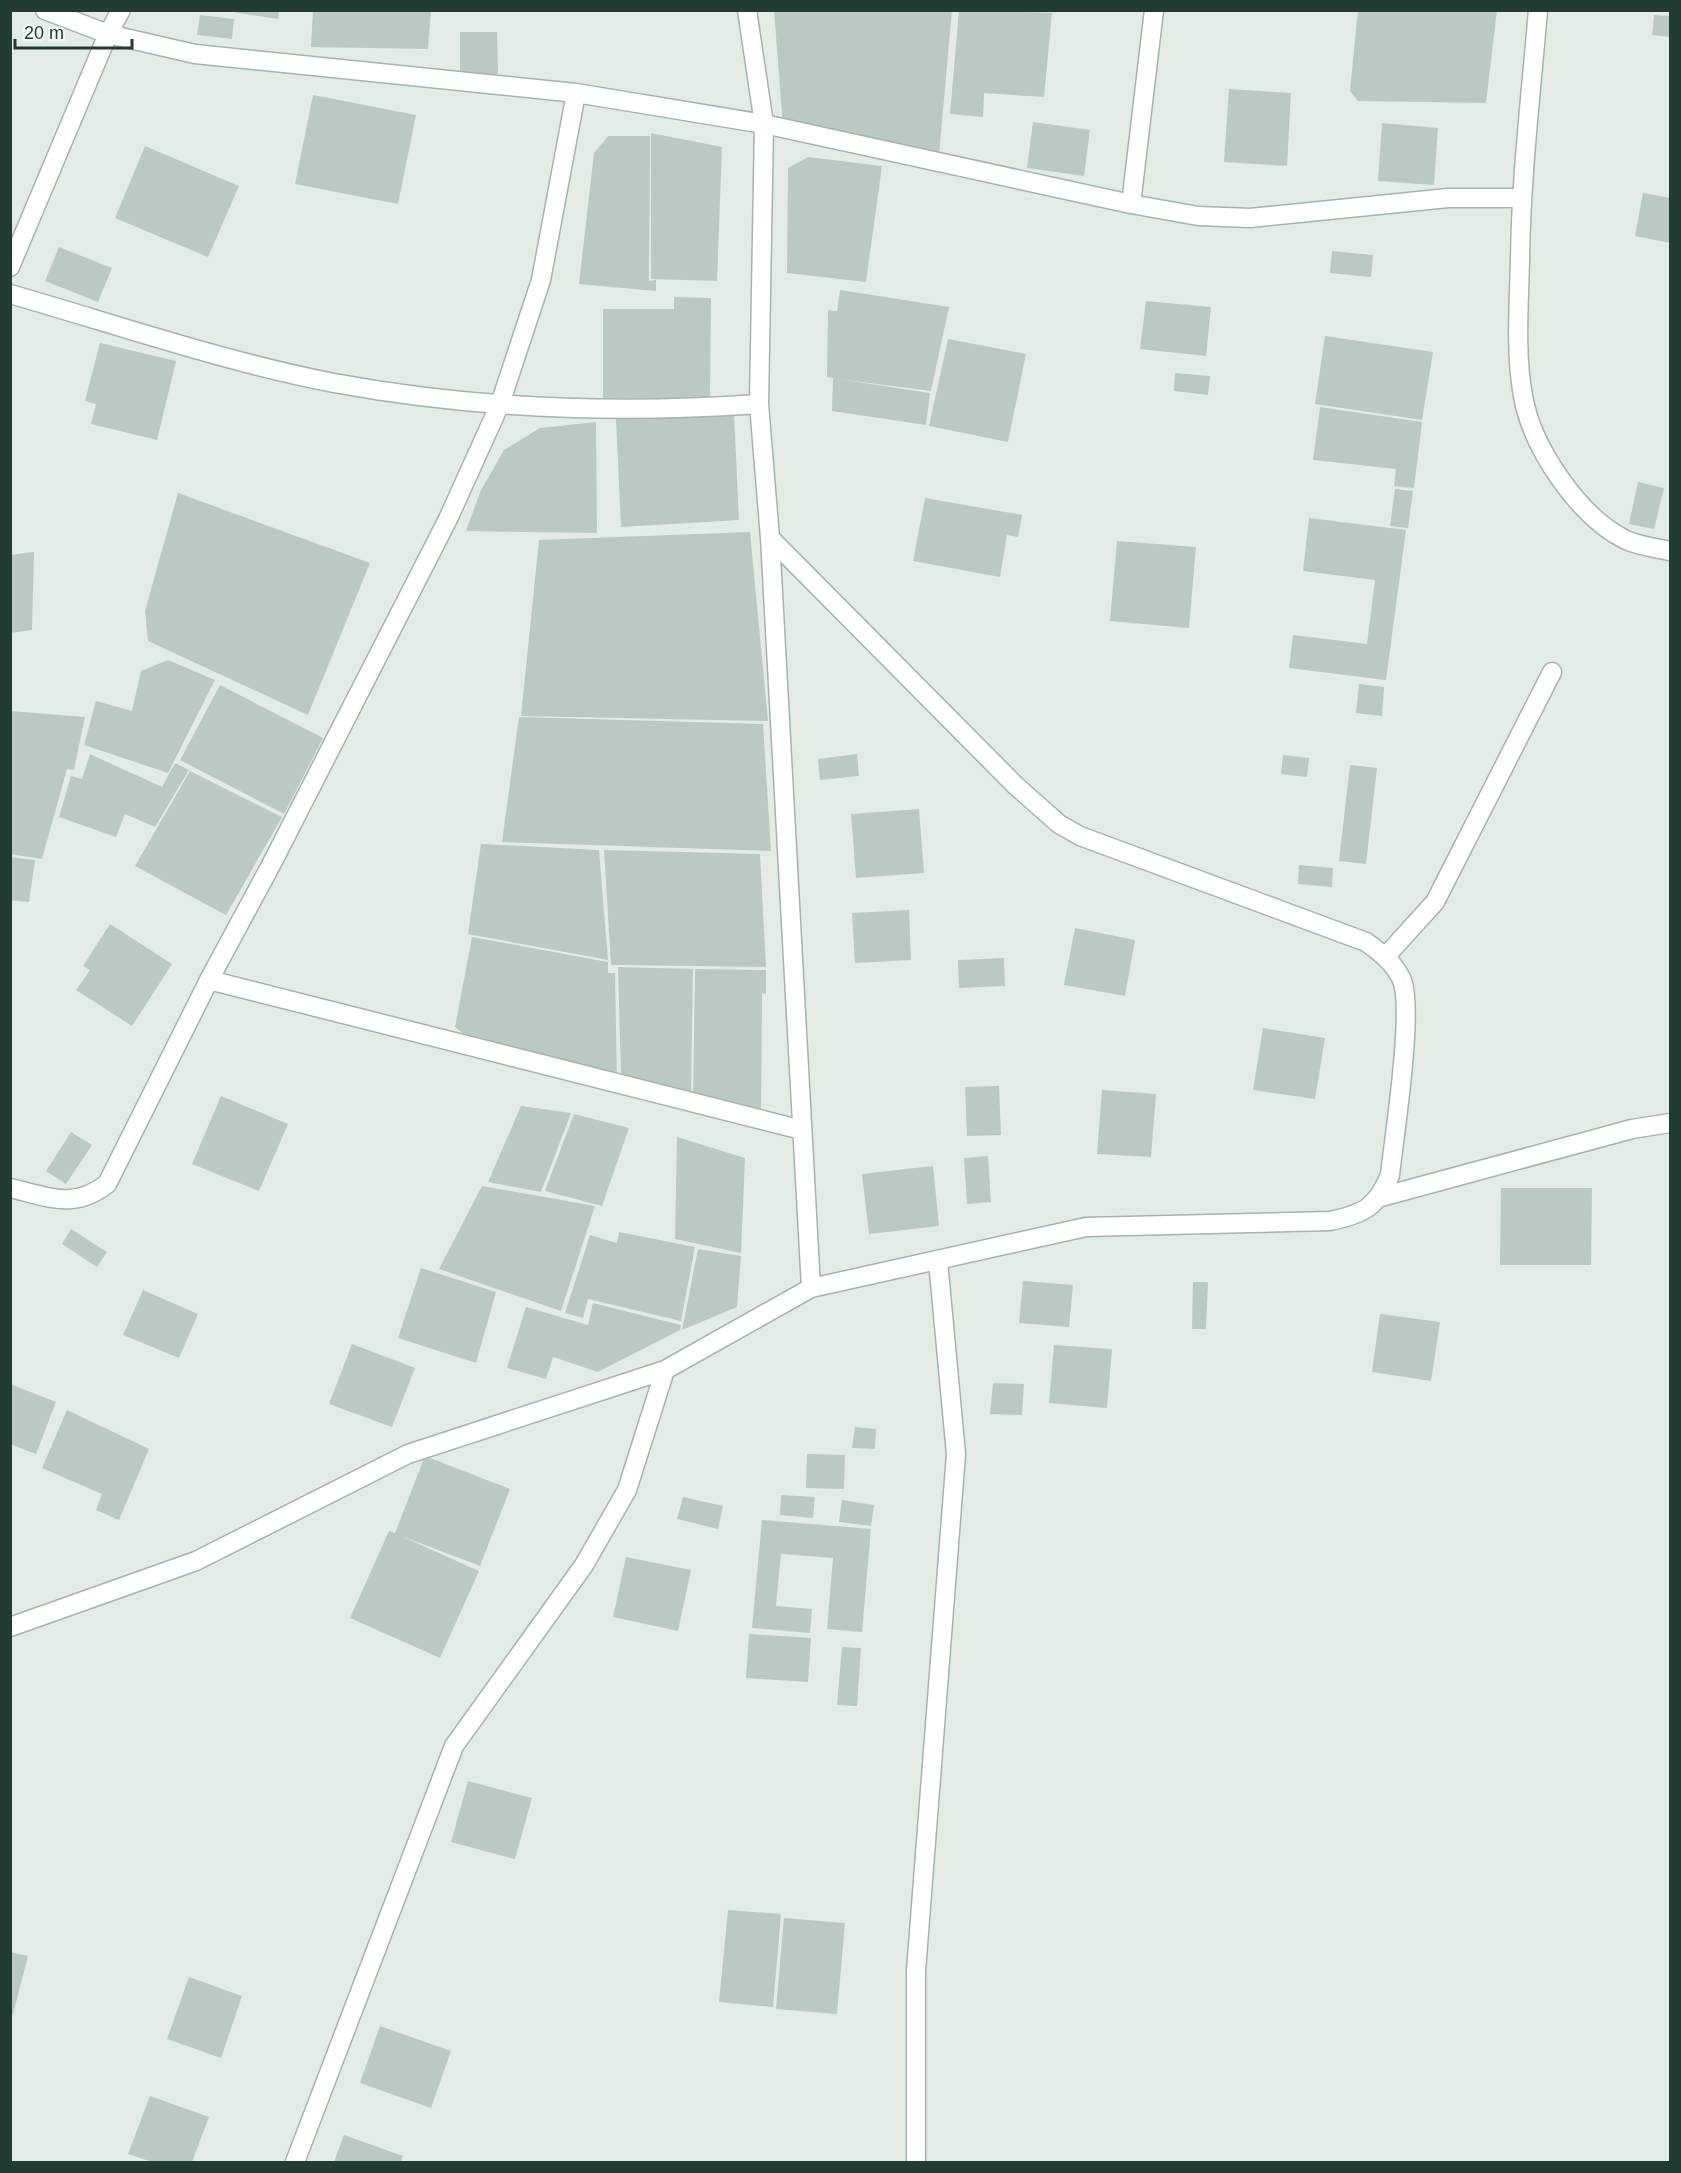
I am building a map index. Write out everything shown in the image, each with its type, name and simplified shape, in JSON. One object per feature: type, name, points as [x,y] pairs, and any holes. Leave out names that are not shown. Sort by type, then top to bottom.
[{"type":"street","points":[[45,10],[108,34],[195,54],[576,93],[764,124],[1131,204],[1198,216],[1250,218],[1448,198],[1521,198]]},
{"type":"street","points":[[10,267],[108,34],[121,10]]},
{"type":"street","points":[[747,10],[764,124],[759,404],[770,538],[811,1288]]},
{"type":"street","points":[[1131,204],[1154,10]]},
{"type":"street","points":[[1538,10],[1521,198],[1518,352],[1523,398],[1537,441],[1560,480],[1590,514],[1626,540],[1671,551]]},
{"type":"street","points":[[10,1188],[62,1200],[90,1197],[107,1184],[208,980],[448,519],[500,404],[541,280],[576,93]]},
{"type":"street","points":[[10,294],[250,364],[333,383],[417,397],[588,411],[674,410],[759,404]]},
{"type":"street","points":[[770,538],[1016,786],[1059,824],[1080,836],[1366,942],[1386,956],[1402,979],[1407,1007],[1390,1175],[1381,1197]]},
{"type":"street","points":[[1386,956],[1436,902],[1552,672]]},
{"type":"street","points":[[208,980],[802,1130]]},
{"type":"street","points":[[10,1627],[196,1561],[408,1454],[666,1370],[811,1288],[1086,1227],[1330,1221],[1354,1216],[1381,1197],[1632,1129],[1671,1123]]},
{"type":"street","points":[[916,2163],[916,1971],[956,1454],[938,1261]]},
{"type":"street","points":[[295,2163],[454,1746],[584,1565],[627,1490],[666,1370]]},
{"type":"building","points":[[220,10],[279,10],[278,19]]},
{"type":"building","points":[[313,10],[431,10],[428,49],[311,47]]},
{"type":"building","points":[[774,10],[952,10],[939,155],[783,127]]},
{"type":"building","points":[[959,10],[1052,13],[1044,97],[984,93],[983,117],[950,114]]},
{"type":"building","points":[[1358,10],[1497,10],[1486,103],[1358,101],[1350,91]]},
{"type":"building","points":[[200,15],[234,19],[232,39],[197,35]]},
{"type":"building","points":[[1654,15],[1670,16],[1670,37],[1652,35]]},
{"type":"building","points":[[460,32],[497,32],[498,74],[460,75]]},
{"type":"building","points":[[1229,89],[1291,93],[1287,166],[1224,162]]},
{"type":"building","points":[[313,95],[416,115],[398,204],[295,184]]},
{"type":"building","points":[[1033,122],[1090,130],[1084,176],[1027,168]]},
{"type":"building","points":[[1382,123],[1438,128],[1434,185],[1378,181]]},
{"type":"building","points":[[651,133],[722,147],[717,281],[651,279]]},
{"type":"building","points":[[608,136],[650,136],[649,281],[656,280],[656,291],[579,284],[594,153]]},
{"type":"building","points":[[145,146],[239,186],[208,257],[115,218]]},
{"type":"building","points":[[808,157],[882,166],[866,282],[787,273],[788,168]]},
{"type":"building","points":[[1643,193],[1670,198],[1670,243],[1635,236]]},
{"type":"building","points":[[59,247],[112,268],[98,302],[45,281]]},
{"type":"building","points":[[1332,251],[1373,255],[1371,277],[1330,273]]},
{"type":"building","points":[[840,290],[949,307],[931,391],[837,379],[930,393],[926,425],[832,411],[833,378],[827,377],[828,310],[837,311]]},
{"type":"building","points":[[674,297],[711,298],[710,398],[603,398],[603,309],[674,309]]},
{"type":"building","points":[[1146,301],[1211,307],[1206,356],[1140,349]]},
{"type":"building","points":[[1325,336],[1433,352],[1422,420],[1315,404]]},
{"type":"building","points":[[948,339],[1026,354],[1008,442],[929,426]]},
{"type":"building","points":[[100,343],[176,361],[157,440],[91,424],[96,404],[85,401]]},
{"type":"building","points":[[1175,373],[1210,376],[1208,395],[1174,391]]},
{"type":"building","points":[[1320,407],[1422,422],[1414,488],[1394,486],[1396,469],[1313,460]]},
{"type":"building","points":[[734,414],[739,520],[621,527],[616,419]]},
{"type":"building","points":[[596,422],[597,533],[466,531],[481,490],[504,450],[540,428]]},
{"type":"building","points":[[1638,482],[1664,488],[1654,529],[1629,524]]},
{"type":"building","points":[[1395,489],[1413,491],[1408,528],[1390,526]]},
{"type":"building","points":[[178,493],[370,563],[308,715],[148,641],[145,611]]},
{"type":"building","points":[[925,498],[1022,515],[1018,537],[1007,535],[1000,577],[913,561]]},
{"type":"building","points":[[1309,518],[1406,530],[1386,680],[1289,668],[1293,635],[1367,644],[1375,580],[1303,571]]},
{"type":"building","points":[[750,532],[768,721],[521,716],[539,540]]},
{"type":"building","points":[[1117,541],[1196,547],[1189,628],[1110,621]]},
{"type":"building","points":[[34,552],[32,630],[10,633],[10,555]]},
{"type":"building","points":[[168,660],[215,680],[168,773],[84,745],[96,701],[132,711],[141,671]]},
{"type":"building","points":[[1359,684],[1384,687],[1382,716],[1356,713]]},
{"type":"building","points":[[220,685],[323,738],[284,814],[180,760]]},
{"type":"building","points":[[10,711],[85,717],[74,770],[67,769],[42,859],[10,854]]},
{"type":"building","points":[[519,717],[763,724],[771,851],[502,842]]},
{"type":"building","points":[[90,754],[162,787],[175,763],[189,770],[155,827],[125,814],[116,837],[59,817],[71,776],[82,779]]},
{"type":"building","points":[[857,754],[859,776],[820,780],[818,759]]},
{"type":"building","points":[[1283,755],[1309,758],[1307,777],[1281,774]]},
{"type":"building","points":[[1350,765],[1377,768],[1366,864],[1339,861]]},
{"type":"building","points":[[190,771],[282,817],[226,915],[135,866]]},
{"type":"building","points":[[919,809],[924,873],[856,878],[851,814]]},
{"type":"building","points":[[481,844],[599,850],[608,960],[468,934]]},
{"type":"building","points":[[604,850],[760,854],[766,967],[611,965]]},
{"type":"building","points":[[10,857],[35,860],[29,902],[10,900]]},
{"type":"building","points":[[1299,865],[1333,868],[1332,887],[1298,884]]},
{"type":"building","points":[[909,910],[911,960],[855,963],[852,913]]},
{"type":"building","points":[[110,924],[172,964],[132,1026],[76,990],[90,970],[83,966]]},
{"type":"building","points":[[1075,928],[1135,940],[1125,996],[1064,985]]},
{"type":"building","points":[[472,937],[608,962],[608,973],[615,973],[617,1078],[473,1041],[455,1027]]},
{"type":"building","points":[[1004,958],[1005,986],[959,988],[958,960]]},
{"type":"building","points":[[618,967],[693,969],[691,1097],[621,1078]]},
{"type":"building","points":[[695,969],[766,970],[766,994],[762,993],[761,1115],[693,1099]]},
{"type":"building","points":[[1263,1028],[1325,1038],[1315,1099],[1253,1090]]},
{"type":"building","points":[[999,1086],[1001,1135],[967,1136],[965,1087]]},
{"type":"building","points":[[1102,1090],[1156,1094],[1151,1157],[1097,1154]]},
{"type":"building","points":[[221,1096],[288,1124],[259,1191],[192,1164]]},
{"type":"building","points":[[521,1106],[571,1113],[541,1192],[488,1182]]},
{"type":"building","points":[[574,1114],[629,1128],[602,1206],[545,1191]]},
{"type":"building","points":[[71,1132],[92,1145],[66,1184],[46,1171]]},
{"type":"building","points":[[677,1137],[745,1158],[741,1253],[675,1239]]},
{"type":"building","points":[[988,1156],[991,1202],[967,1204],[964,1158]]},
{"type":"building","points":[[933,1166],[939,1226],[869,1234],[862,1174]]},
{"type":"building","points":[[482,1186],[595,1206],[561,1311],[439,1269]]},
{"type":"building","points":[[1501,1188],[1592,1188],[1591,1265],[1500,1265]]},
{"type":"building","points":[[71,1229],[107,1252],[97,1267],[62,1244]]},
{"type":"building","points":[[619,1232],[695,1247],[681,1321],[588,1299],[583,1318],[565,1313],[590,1235],[617,1243]]},
{"type":"building","points":[[698,1249],[741,1256],[737,1307],[682,1330]]},
{"type":"building","points":[[421,1268],[496,1292],[476,1363],[398,1338]]},
{"type":"building","points":[[1023,1281],[1073,1285],[1069,1327],[1019,1323]]},
{"type":"building","points":[[1193,1282],[1208,1282],[1206,1329],[1192,1329]]},
{"type":"building","points":[[143,1290],[198,1314],[179,1358],[123,1335]]},
{"type":"building","points":[[593,1303],[681,1325],[680,1330],[598,1372],[553,1357],[546,1379],[507,1368],[526,1307],[588,1325]]},
{"type":"building","points":[[1380,1314],[1440,1322],[1431,1381],[1372,1372]]},
{"type":"building","points":[[352,1344],[415,1368],[392,1427],[329,1404]]},
{"type":"building","points":[[1054,1345],[1112,1349],[1107,1408],[1049,1403]]},
{"type":"building","points":[[993,1383],[1024,1384],[1022,1415],[990,1414]]},
{"type":"building","points":[[10,1384],[56,1402],[36,1454],[10,1444]]},
{"type":"building","points":[[67,1410],[149,1449],[119,1520],[96,1510],[102,1494],[42,1468]]},
{"type":"building","points":[[855,1427],[876,1429],[875,1449],[852,1448]]},
{"type":"building","points":[[807,1454],[845,1455],[844,1489],[806,1488]]},
{"type":"building","points":[[425,1456],[510,1489],[480,1566],[401,1536],[479,1571],[440,1658],[350,1618],[389,1531],[395,1533]]},
{"type":"building","points":[[781,1495],[815,1497],[813,1518],[780,1515]]},
{"type":"building","points":[[683,1497],[723,1506],[718,1529],[677,1519]]},
{"type":"building","points":[[842,1500],[874,1505],[871,1526],[839,1522]]},
{"type":"building","points":[[762,1520],[871,1529],[862,1632],[827,1629],[833,1558],[781,1554],[776,1606],[812,1609],[810,1633],[752,1628]]},
{"type":"building","points":[[626,1557],[691,1570],[678,1631],[613,1617]]},
{"type":"building","points":[[749,1634],[811,1638],[808,1682],[746,1678]]},
{"type":"building","points":[[842,1647],[861,1648],[857,1706],[837,1705]]},
{"type":"building","points":[[468,1781],[532,1798],[515,1859],[451,1842]]},
{"type":"building","points":[[728,1910],[781,1914],[773,2007],[719,2002]]},
{"type":"building","points":[[784,1918],[845,1923],[837,2014],[776,2009]]},
{"type":"building","points":[[10,1952],[28,1956],[13,2014],[10,2014]]},
{"type":"building","points":[[189,1977],[242,1996],[221,2058],[167,2039]]},
{"type":"building","points":[[380,2026],[451,2051],[431,2108],[360,2083]]},
{"type":"building","points":[[150,2096],[209,2117],[192,2162],[152,2162],[128,2154]]},
{"type":"building","points":[[344,2135],[403,2156],[401,2162],[334,2162]]}]
